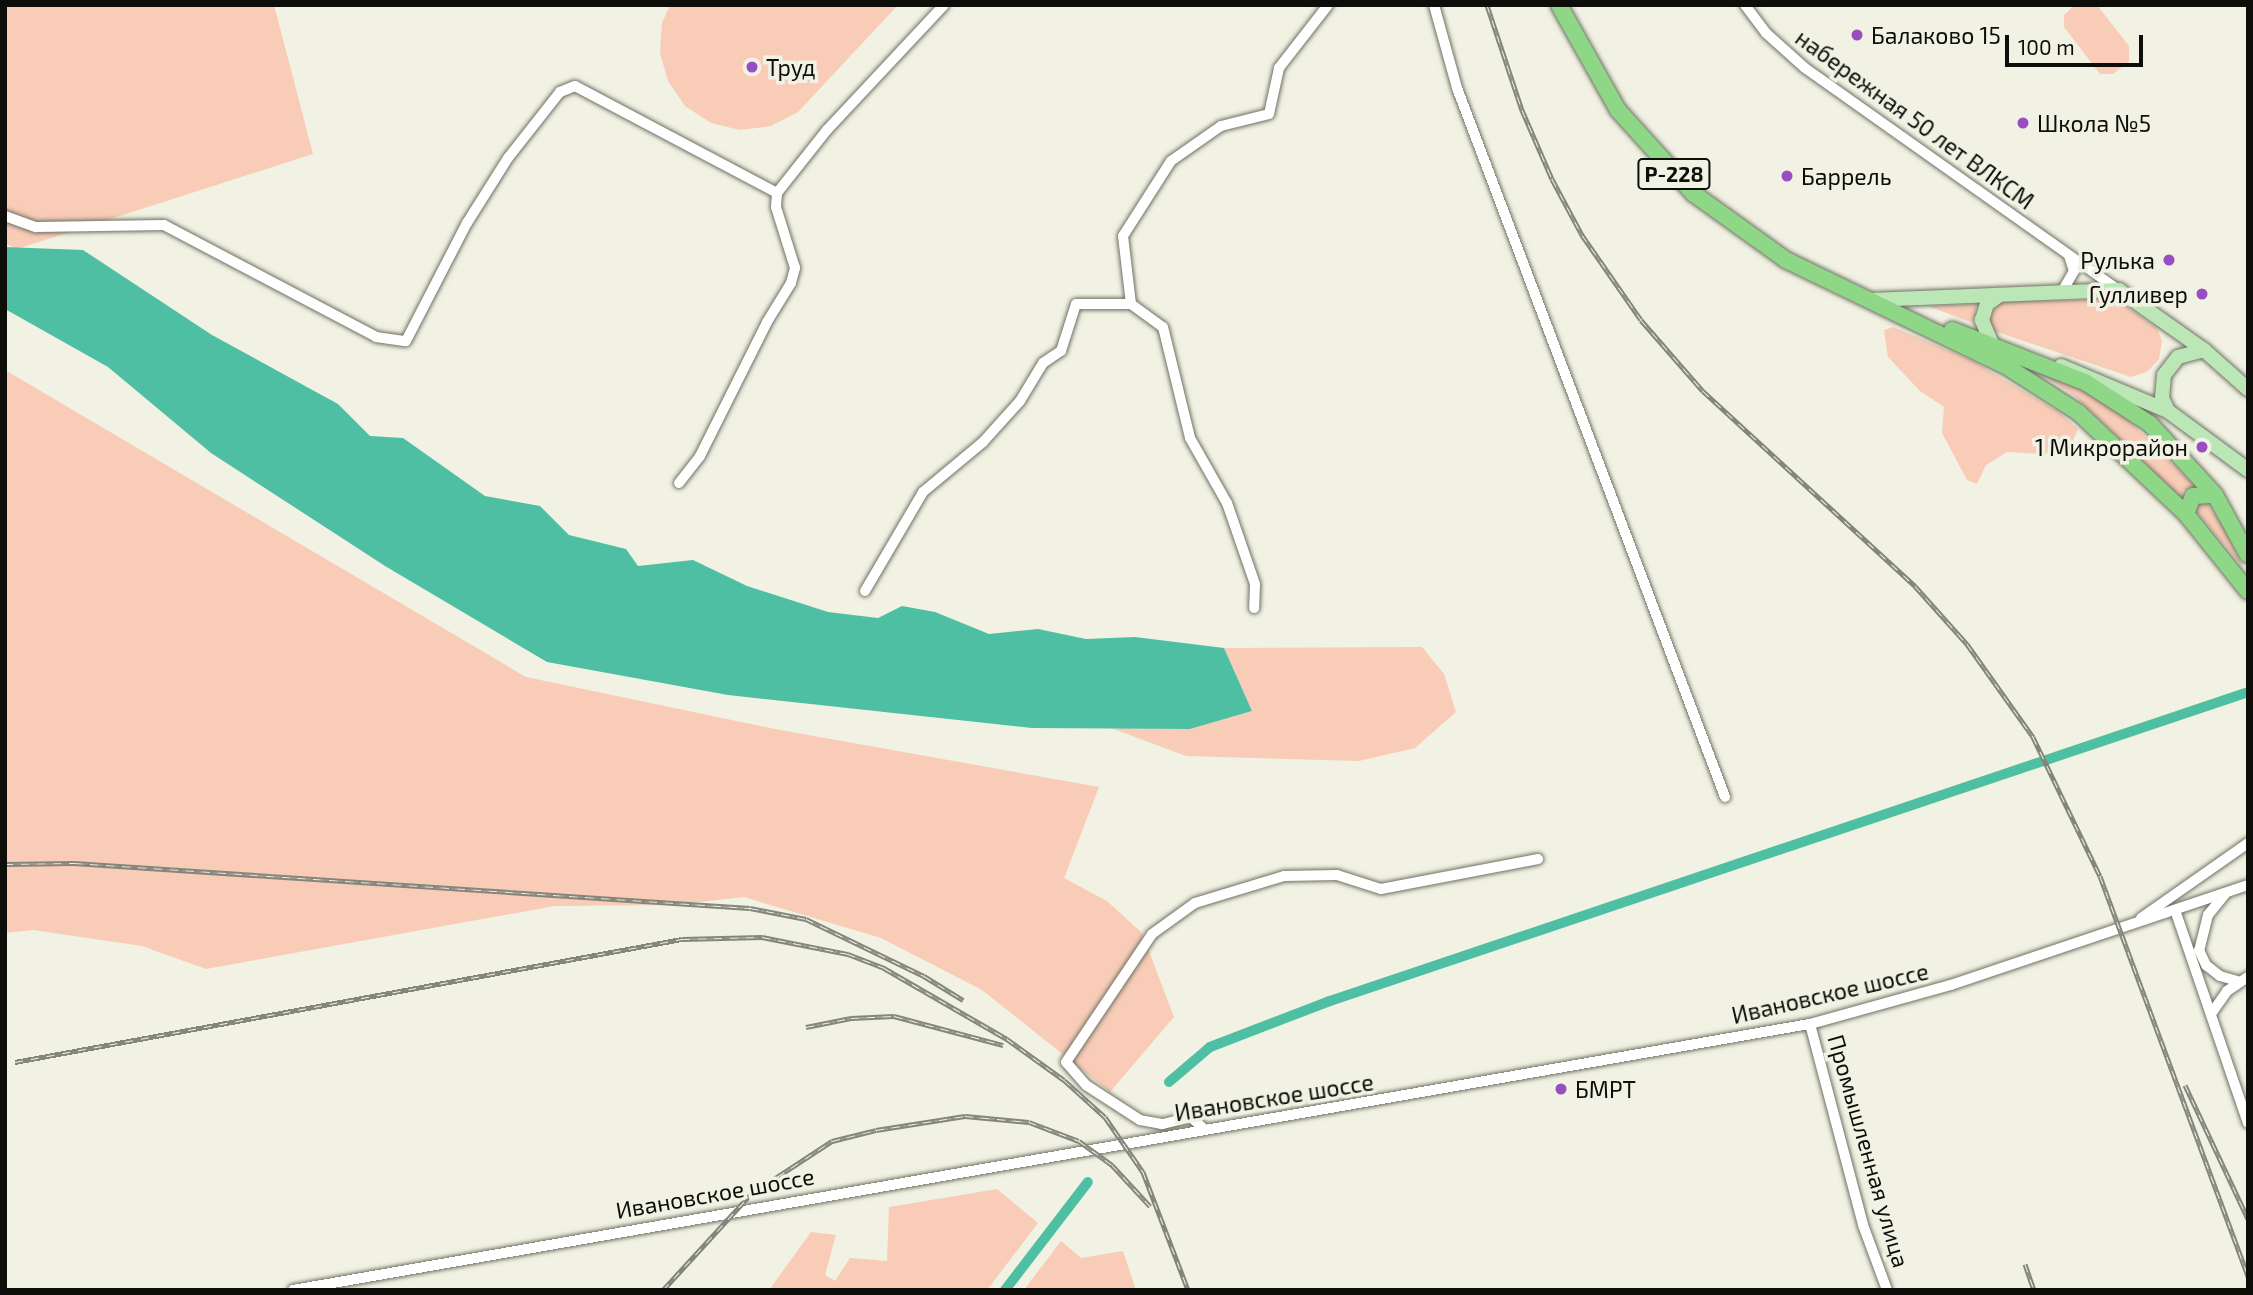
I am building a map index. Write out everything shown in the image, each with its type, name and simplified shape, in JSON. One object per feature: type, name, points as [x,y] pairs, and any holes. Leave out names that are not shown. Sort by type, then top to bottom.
[{"type":"highway","name":"Р-228","points":[[1559,5],[1618,110],[1694,194],[1764,248],[1870,300],[1993,355],[2079,413],[2186,514],[2248,591]]},
{"type":"highway","name":"Р-228","points":[[1993,355],[2036,359],[2097,388],[2150,424],[2215,495],[2248,555]]},
{"type":"highway","points":[[2186,514],[2193,496],[2215,495]]},
{"type":"main road","points":[[1870,300],[2063,290],[2119,290],[2204,350],[2248,389]]},
{"type":"main road","points":[[1993,355],[1984,311],[2002,295]]},
{"type":"main road","points":[[2168,411],[2162,398],[2164,375],[2178,357],[2204,350]]},
{"type":"main road","points":[[2036,359],[2085,373],[2168,411],[2248,470]]},
{"type":"street","points":[[679,483],[700,456],[767,322],[791,283],[795,268],[776,207],[777,193],[827,130],[944,5]]},
{"type":"street","points":[[1131,304],[1123,236],[1171,161],[1222,127],[1269,114],[1279,68],[1328,5]]},
{"type":"street","points":[[1434,5],[1457,89],[1724,797]]},
{"type":"street","name":"набережная 50 лет ВЛКСМ","points":[[1745,5],[1766,33],[1805,68],[2119,290]]},
{"type":"street","points":[[5,216],[36,227],[164,225],[376,337],[406,341],[467,223],[508,158],[561,92],[575,86],[777,193]]},
{"type":"street","points":[[2063,290],[2074,271],[2069,256]]},
{"type":"street","points":[[865,591],[923,492],[983,442],[1020,401],[1043,363],[1061,351],[1076,304],[1131,304],[1163,327],[1190,438],[1227,503],[1255,584],[1254,608]]},
{"type":"street","points":[[2132,924],[2248,843]]},
{"type":"street","points":[[1205,1130],[1191,1117],[1162,1125],[1140,1120],[1086,1085],[1066,1062],[1152,934],[1195,903],[1284,876],[1338,875],[1381,889],[1538,859]]},
{"type":"street","name":"Ивановское шоссе","points":[[293,1290],[1810,1024],[1958,983],[2248,885]]},
{"type":"street","points":[[2228,892],[2208,915],[2199,950],[2206,965],[2220,976],[2242,979]]},
{"type":"street","points":[[2175,910],[2248,1123]]},
{"type":"street","points":[[2211,1014],[2242,979]]},
{"type":"street","name":"Промышленная улица","points":[[1810,1024],[1863,1225],[1887,1290]]},
{"type":"shaded area","points":[[5,5],[274,5],[313,154],[17,249],[5,243]]},
{"type":"shaded area","name":"Труд","points":[[670,5],[898,5],[798,112],[771,126],[740,130],[711,123],[685,106],[668,81],[660,53],[662,23]]},
{"type":"shaded area","points":[[2075,5],[2097,5],[2129,46],[2129,61],[2113,74],[2100,74],[2064,27],[2064,15]]},
{"type":"shaded area","points":[[5,247],[83,250],[212,335],[338,404],[370,436],[403,438],[485,496],[540,506],[569,535],[626,549],[638,566],[693,560],[747,586],[828,612],[878,618],[902,606],[935,612],[989,634],[1038,629],[1086,639],[1135,637],[1224,648],[1252,711],[1190,729],[1032,728],[728,695],[547,662],[385,566],[211,453],[108,367],[5,309]]},
{"type":"shaded area","points":[[2116,299],[2157,328],[2162,341],[2159,359],[2147,372],[2131,377],[1994,331],[1987,322],[2000,302]]},
{"type":"shaded area","points":[[1977,304],[1973,323],[1928,306]]},
{"type":"shaded area","points":[[1893,327],[1973,361],[2060,413],[2078,429],[2070,448],[2043,454],[2007,452],[1986,465],[1977,484],[1967,480],[1942,433],[1944,407],[1920,391],[1888,357],[1884,330]]},
{"type":"shaded area","points":[[2031,367],[2112,404],[2196,487],[2183,490],[2182,499],[2075,396]]},
{"type":"shaded area","points":[[5,370],[526,677],[775,729],[1099,787],[1064,878],[1107,901],[1142,933],[1174,1017],[1110,1092],[982,990],[881,938],[744,897],[672,905],[555,906],[206,969],[142,946],[33,930],[5,933]]},
{"type":"shaded area","points":[[2201,502],[2207,503],[2224,528],[2243,567],[2195,510]]},
{"type":"shaded area","points":[[1422,647],[1444,674],[1456,712],[1415,748],[1359,761],[1186,756],[1111,728],[1190,729],[1252,711],[1224,648]]},
{"type":"shaded area","points":[[997,1189],[1038,1223],[987,1290],[769,1290],[811,1232],[836,1235],[825,1275],[835,1281],[850,1258],[887,1261],[889,1207]]},
{"type":"shaded area","points":[[1061,1241],[1081,1258],[1123,1251],[1136,1290],[1024,1290]]},
{"type":"waterway","points":[[1169,1082],[1210,1047],[1330,1001],[2248,692]]},
{"type":"waterway","points":[[1005,1290],[1088,1182]]},
{"type":"railway","points":[[1487,5],[1522,110],[1552,179],[1582,235],[1641,320],[1703,391],[1915,586],[1967,644],[2033,737],[2100,876],[2248,1277]]},
{"type":"railway","points":[[5,864],[74,863],[750,908],[806,919],[924,976],[963,1000]]},
{"type":"railway","points":[[15,1062],[682,939],[762,937],[848,954],[884,968],[1007,1039],[1064,1080],[1105,1117],[1143,1172],[1188,1290]]},
{"type":"railway","points":[[806,1027],[851,1018],[894,1016],[1003,1045]]},
{"type":"railway","points":[[2185,1085],[2248,1219]]},
{"type":"railway","points":[[663,1290],[751,1194],[832,1141],[876,1130],[965,1116],[1029,1122],[1079,1141],[1112,1165],[1150,1206]]},
{"type":"railway","points":[[2025,1264],[2034,1290]]},
{"type":"place","name":"Балаково 15","points":[[1857,35]]},
{"type":"place","name":"Труд","points":[[752,67]]},
{"type":"place","name":"Школа №5","points":[[2023,123]]},
{"type":"place","name":"Баррель","points":[[1787,176]]},
{"type":"place","name":"Рулька","points":[[2169,260]]},
{"type":"place","name":"Гулливер","points":[[2202,294]]},
{"type":"place","name":"1 Микрорайон","points":[[2202,447]]},
{"type":"place","name":"БМРТ","points":[[1561,1089]]}]
